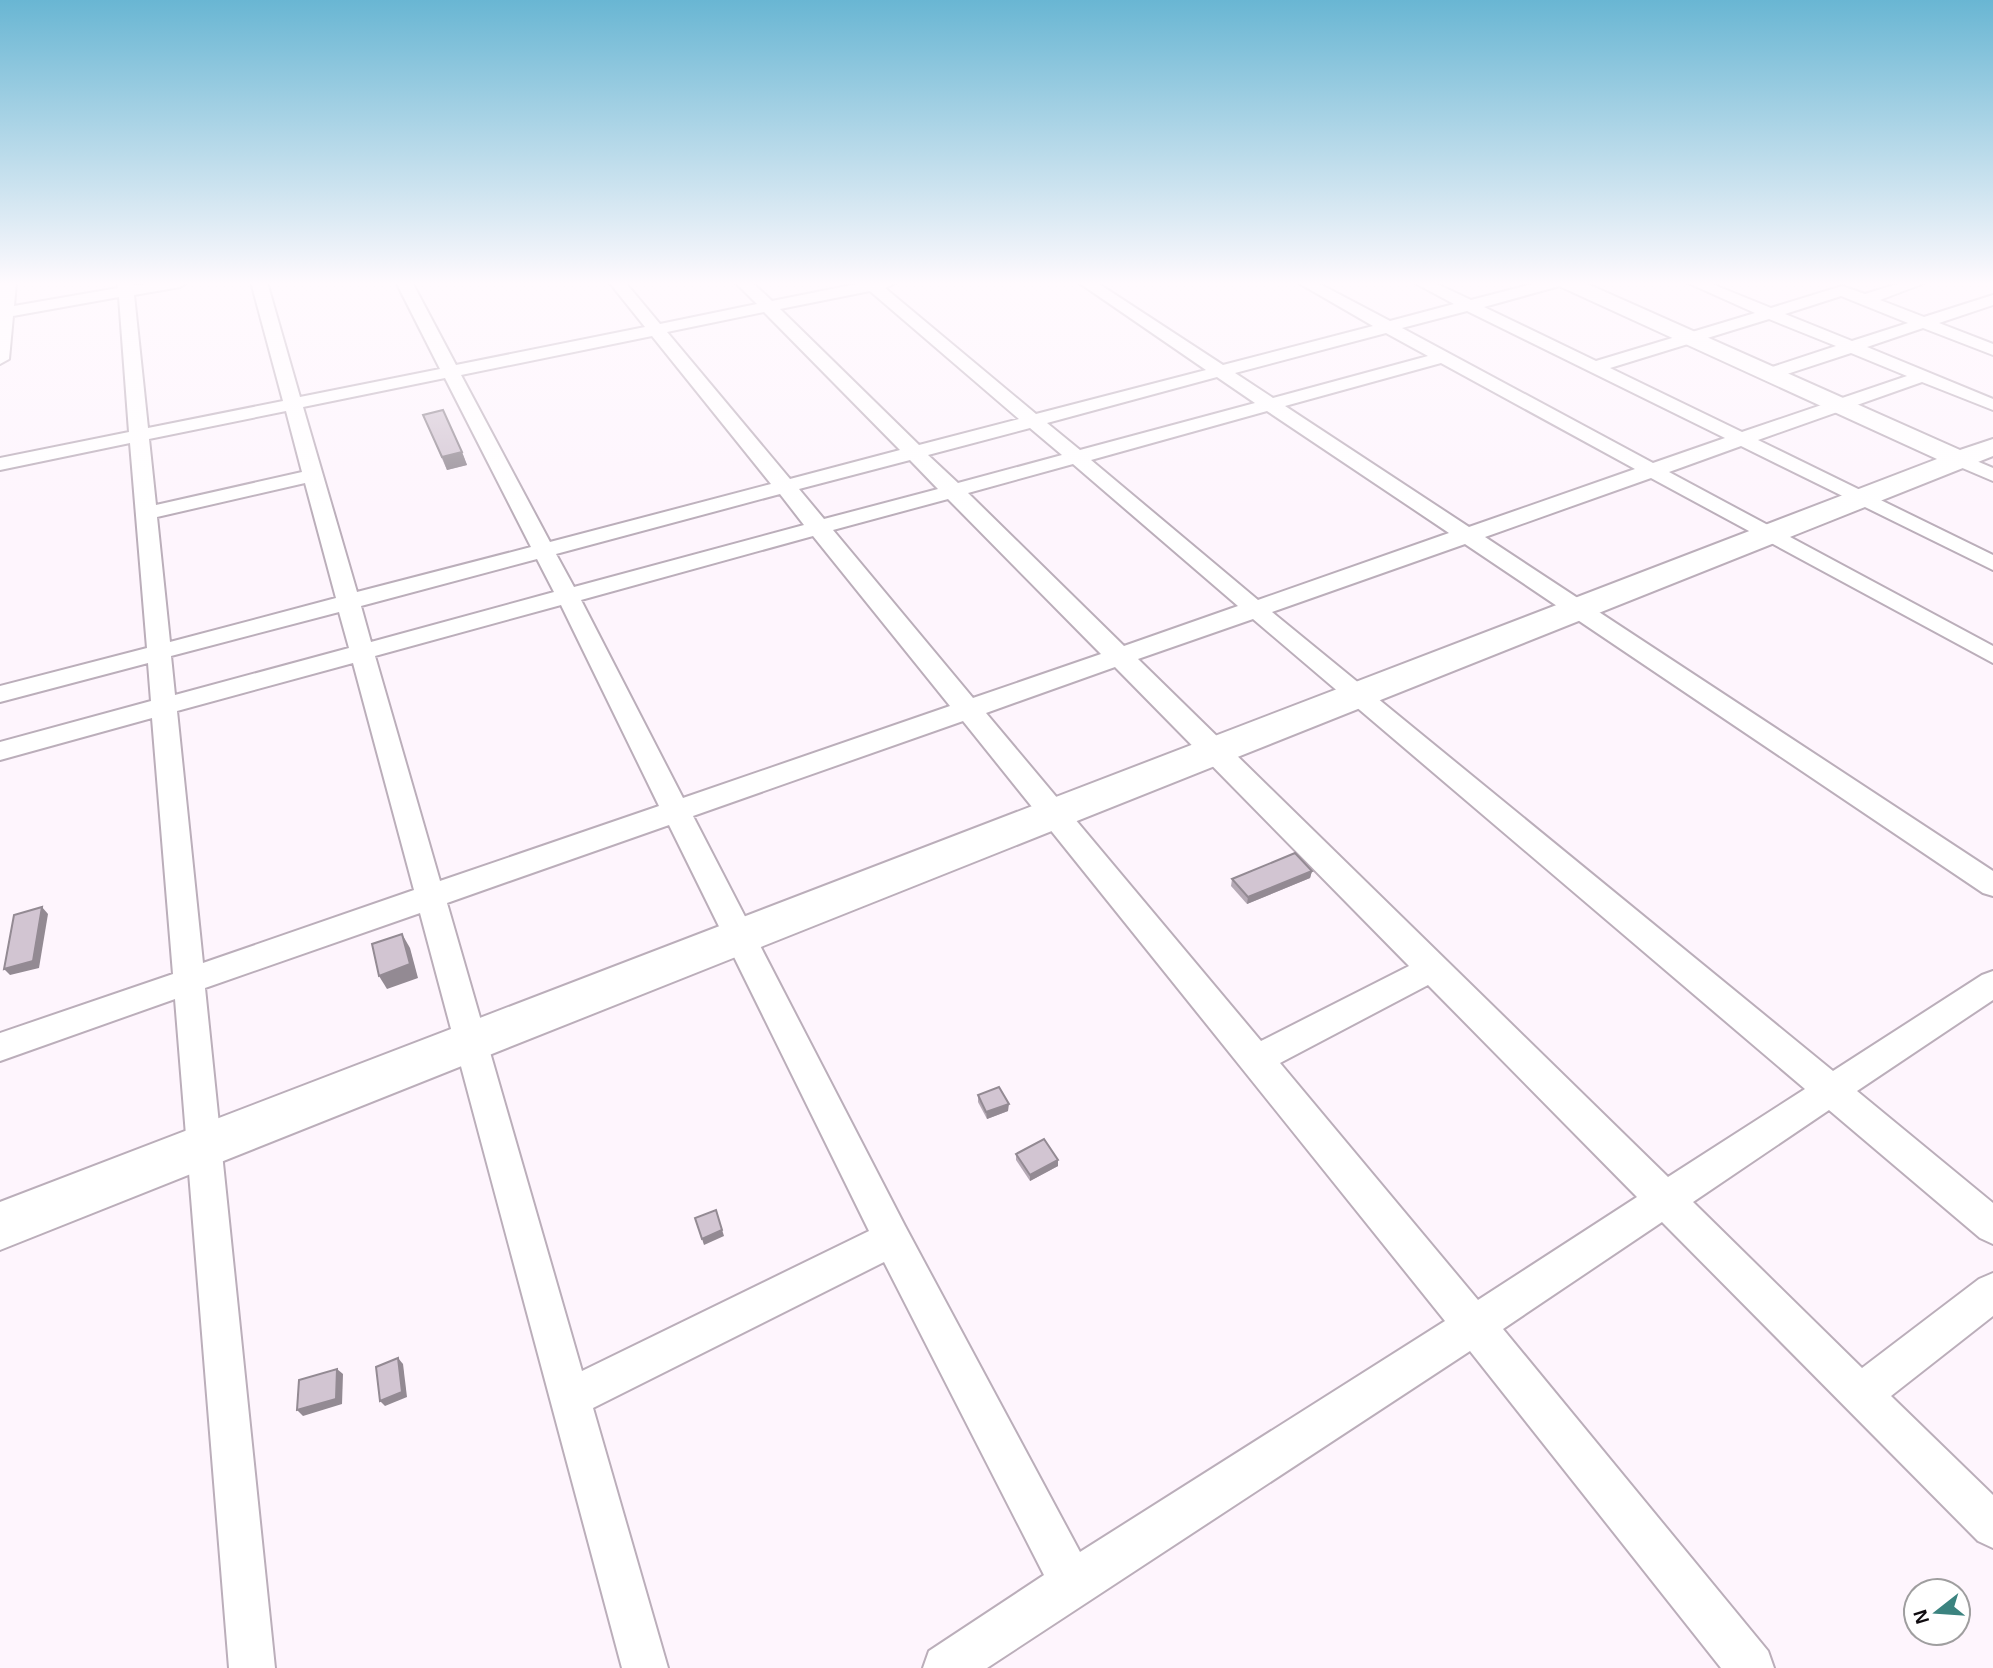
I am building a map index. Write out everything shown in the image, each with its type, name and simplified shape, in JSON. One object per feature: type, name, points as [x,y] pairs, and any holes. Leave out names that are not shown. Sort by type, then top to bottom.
[{"type":"street","points":[[132,360],[253,1668]]},
{"type":"street","points":[[280,360],[645,1668]]},
{"type":"street","points":[[444,360],[541,551],[568,597],[674,812],[892,1239],[1072,1583]]},
{"type":"street","points":[[0,464],[509,360]]},
{"type":"street","points":[[679,360],[1474,1325],[1751,1668]]},
{"type":"street","points":[[821,360],[1993,1526]]},
{"type":"street","points":[[966,360],[1255,609],[1993,1226]]},
{"type":"street","points":[[1203,360],[1993,885]]},
{"type":"street","points":[[0,694],[1263,360]]},
{"type":"street","points":[[0,751],[1434,360]]},
{"type":"street","points":[[1449,360],[1993,656]]},
{"type":"street","points":[[1577,360],[1993,564]]},
{"type":"street","points":[[1593,368],[1620,360]]},
{"type":"street","points":[[1738,360],[1838,405],[1982,461]]},
{"type":"street","points":[[1769,374],[1812,360]]},
{"type":"street","points":[[1883,360],[1993,405]]},
{"type":"street","points":[[0,1047],[1923,376]]},
{"type":"street","points":[[0,1226],[1862,498],[1982,461]]},
{"type":"street","points":[[146,513],[311,476]]},
{"type":"street","points":[[1254,1060],[1431,969]]},
{"type":"street","points":[[946,1668],[1072,1583],[1474,1325],[1993,984]]},
{"type":"street","points":[[570,1398],[892,1239]]},
{"type":"street","points":[[1861,1394],[1993,1292]]},
{"type":"building","points":[[443,410],[462,452],[442,457],[423,415]]},
{"type":"building","points":[[1295,853],[1312,871],[1248,897],[1232,879]]},
{"type":"building","points":[[42,907],[33,961],[4,969],[14,915]]},
{"type":"building","points":[[402,934],[410,964],[379,976],[372,944]]},
{"type":"building","points":[[999,1087],[1009,1104],[986,1112],[978,1095]]},
{"type":"building","points":[[1044,1139],[1058,1160],[1030,1175],[1016,1154]]},
{"type":"building","points":[[716,1210],[722,1230],[702,1239],[695,1218]]},
{"type":"building","points":[[398,1358],[402,1392],[380,1401],[376,1367]]},
{"type":"building","points":[[337,1369],[336,1399],[297,1410],[299,1380]]}]
